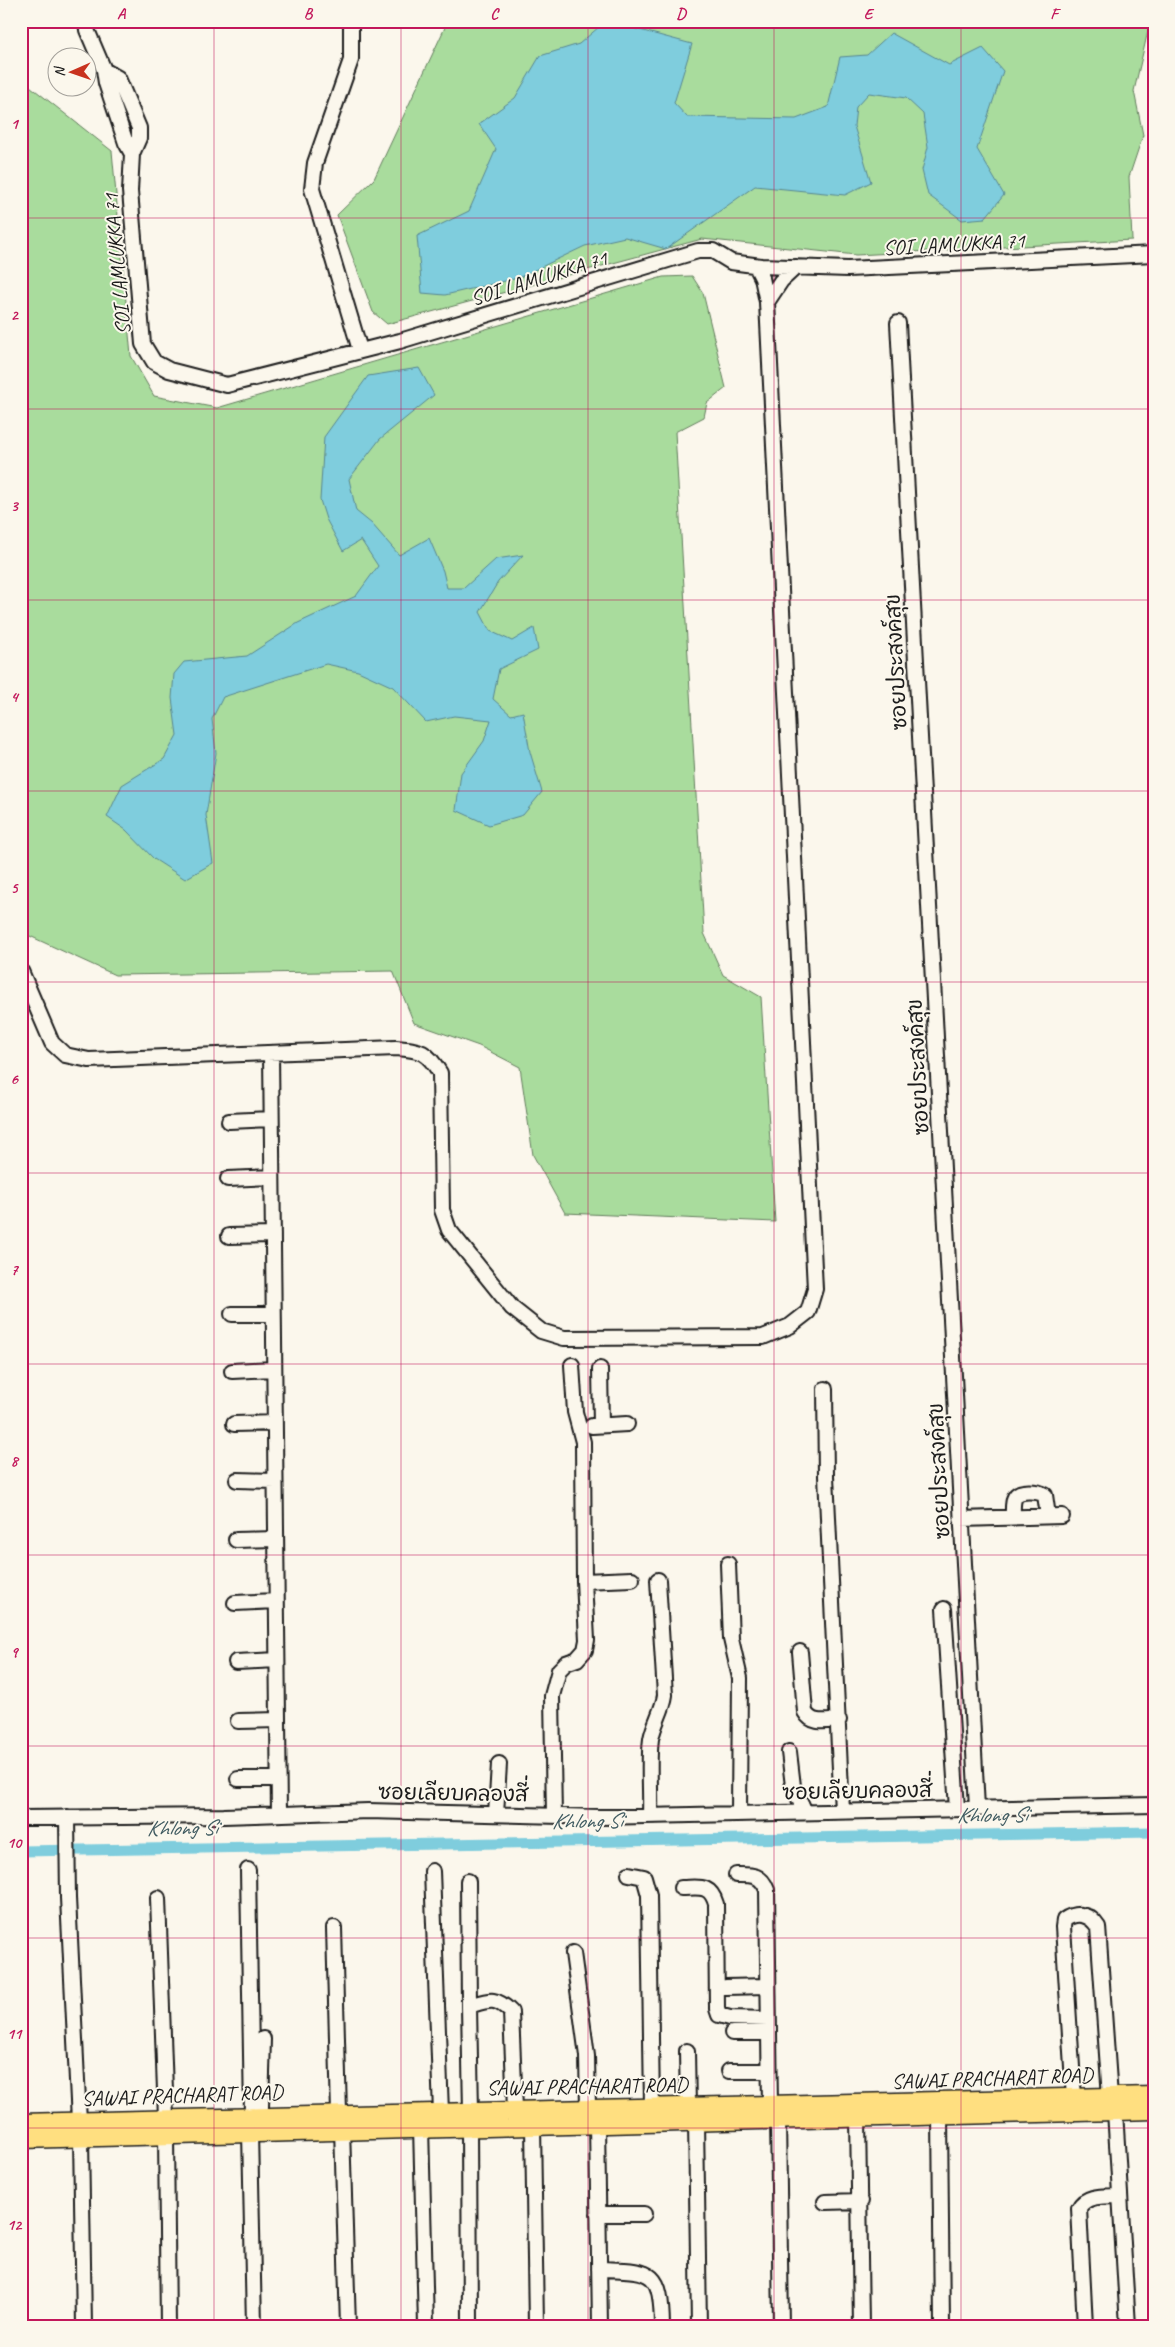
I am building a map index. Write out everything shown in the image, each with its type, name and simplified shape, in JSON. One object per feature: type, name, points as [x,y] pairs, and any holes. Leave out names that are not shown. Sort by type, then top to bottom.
[{"type":"main road","name":"SAWAI PRACHARAT ROAD","points":[[774,2112],[858,2117],[940,2115],[1113,2104],[1154,2096]]},
{"type":"main road","name":"SAWAI PRACHARAT ROAD","points":[[21,2139],[80,2130],[254,2121],[340,2121],[421,2128],[515,2109],[583,2116],[692,2114],[1074,2098],[1154,2110]]},
{"type":"main road","name":"SAWAI PRACHARAT ROAD","points":[[340,2121],[440,2112],[470,2119],[533,2125],[583,2116],[652,2108],[692,2114]]},
{"type":"main road","name":"SAWAI PRACHARAT ROAD","points":[[21,2123],[80,2130]]},
{"type":"street","points":[[86,21],[87,30],[104,70],[106,83],[126,143],[132,154]]},
{"type":"street","points":[[351,21],[351,60],[315,163],[312,189],[360,350]]},
{"type":"street","points":[[104,70],[118,78],[139,128],[139,138],[132,154]]},
{"type":"street","points":[[114,105],[128,99]]},
{"type":"street","name":"SOI LAMLUKKA 71","points":[[132,154],[131,211],[143,344],[154,362],[170,370],[227,384],[400,341],[698,252],[712,251],[731,262],[756,266],[848,269],[1154,254]]},
{"type":"street","points":[[21,971],[52,1042],[65,1055],[89,1060],[396,1048],[418,1049],[432,1059],[440,1073],[442,1210],[449,1230],[512,1308],[541,1330],[564,1338],[763,1337],[790,1326],[808,1312],[815,1289],[767,302],[762,278],[756,266]]},
{"type":"street","points":[[767,302],[782,281],[796,267]]},
{"type":"street","name":"ซอยประสงค์สุข","points":[[898,323],[977,1808]]},
{"type":"street","points":[[271,1053],[279,1814]]},
{"type":"street","points":[[229,1121],[271,1119]]},
{"type":"street","points":[[228,1179],[272,1177]]},
{"type":"street","points":[[229,1236],[273,1234]]},
{"type":"street","points":[[232,1314],[273,1314]]},
{"type":"street","points":[[554,1816],[552,1696],[559,1670],[566,1663],[577,1659],[585,1650],[587,1625],[584,1581],[583,1442],[575,1412],[572,1366]]},
{"type":"street","points":[[600,1369],[601,1425]]},
{"type":"street","points":[[232,1371],[274,1370]]},
{"type":"street","points":[[825,1389],[826,1476],[842,1811]]},
{"type":"street","points":[[234,1424],[275,1423]]},
{"type":"street","points":[[579,1426],[627,1424]]},
{"type":"street","points":[[237,1480],[275,1481]]},
{"type":"street","points":[[962,1519],[1055,1516],[1045,1495],[1040,1492],[1025,1492],[1017,1495],[1014,1499],[1013,1517]]},
{"type":"street","points":[[236,1540],[276,1539]]},
{"type":"street","points":[[728,1564],[731,1639],[740,1678],[739,1814]]},
{"type":"street","points":[[584,1581],[632,1578]]},
{"type":"street","points":[[650,1816],[651,1741],[654,1723],[663,1706],[664,1694],[658,1580]]},
{"type":"street","points":[[235,1603],[276,1601]]},
{"type":"street","points":[[944,1609],[957,1809]]},
{"type":"street","points":[[800,1652],[805,1712],[808,1717],[818,1721],[839,1720]]},
{"type":"street","points":[[236,1662],[277,1660]]},
{"type":"street","points":[[238,1721],[278,1720]]},
{"type":"street","points":[[789,1752],[793,1786],[805,1812]]},
{"type":"street","points":[[496,1814],[499,1764]]},
{"type":"street","points":[[238,1779],[278,1779]]},
{"type":"street","name":"ซอยเลียบคลองสี่","points":[[21,1818],[67,1823],[368,1811],[554,1816],[650,1816],[1154,1805]]},
{"type":"street","points":[[67,1823],[67,1871],[80,2130],[84,2326]]},
{"type":"street","points":[[248,1870],[254,2121],[254,2326]]},
{"type":"street","points":[[432,1871],[440,2112]]},
{"type":"street","points":[[629,1874],[644,1877],[649,1895],[652,2108]]},
{"type":"street","points":[[736,1875],[757,1876],[764,1881],[767,1890],[769,2071],[774,2112],[781,2326]]},
{"type":"street","points":[[468,1881],[470,2326]]},
{"type":"street","points":[[681,1888],[703,1888],[711,1892],[714,1897],[716,1904],[717,2009],[719,2014],[768,2026]]},
{"type":"street","points":[[158,1898],[166,2127],[168,2326]]},
{"type":"street","points":[[1074,2098],[1063,1927],[1064,1920],[1069,1917],[1085,1915],[1092,1918],[1098,1928],[1120,2196],[1128,2326]]},
{"type":"street","points":[[334,1928],[348,2326]]},
{"type":"street","points":[[573,1953],[587,2056],[583,2116],[598,2214],[600,2326]]},
{"type":"street","points":[[726,1987],[767,1986]]},
{"type":"street","points":[[469,2006],[488,2000],[500,2002],[511,2012],[515,2109]]},
{"type":"street","points":[[732,2034],[768,2026]]},
{"type":"street","points":[[254,2121],[263,2039]]},
{"type":"street","points":[[687,2051],[692,2114],[699,2326]]},
{"type":"street","points":[[729,2071],[769,2071]]},
{"type":"street","points":[[940,2115],[942,2326]]},
{"type":"street","points":[[858,2117],[861,2201],[861,2326]]},
{"type":"street","points":[[533,2125],[536,2326]]},
{"type":"street","points":[[421,2128],[426,2326]]},
{"type":"street","points":[[1085,2326],[1079,2208],[1082,2202],[1089,2198],[1120,2196]]},
{"type":"street","points":[[825,2202],[861,2201]]},
{"type":"street","points":[[598,2214],[644,2214]]},
{"type":"street","points":[[599,2269],[639,2270],[649,2276],[657,2284],[661,2296],[662,2326]]},
{"type":"green space","points":[[448,21],[1148,21],[1148,31],[1134,91],[1143,135],[1129,177],[1132,240],[856,255],[702,239],[387,324],[373,312],[337,215],[374,179]]},
{"type":"green space","points":[[21,79],[112,151],[131,356],[154,396],[217,408],[663,277],[692,276],[703,293],[726,388],[707,403],[704,417],[675,432],[704,933],[723,975],[761,997],[775,1222],[565,1213],[533,1155],[520,1067],[479,1046],[414,1023],[393,971],[115,975],[21,932]]},
{"type":"water","points":[[606,21],[692,44],[674,103],[687,117],[796,119],[828,107],[840,57],[867,55],[891,33],[949,65],[983,48],[1003,71],[977,149],[1004,195],[985,218],[962,220],[928,195],[922,170],[928,147],[923,114],[906,98],[869,93],[856,107],[854,126],[871,182],[845,195],[755,186],[666,249],[625,237],[585,246],[518,278],[445,295],[422,293],[417,236],[469,211],[496,149],[479,124],[515,98],[540,56],[579,44]]},
{"type":"water","points":[[419,368],[434,395],[380,439],[349,479],[356,511],[372,524],[399,555],[429,538],[443,571],[447,588],[464,588],[496,559],[523,555],[498,582],[480,612],[490,631],[512,641],[534,628],[538,650],[499,669],[493,699],[511,715],[523,712],[530,752],[542,792],[523,815],[489,825],[456,810],[461,773],[484,741],[491,720],[454,716],[426,722],[393,687],[358,671],[326,664],[223,697],[212,719],[216,753],[206,815],[213,863],[185,879],[154,859],[126,830],[107,817],[122,785],[164,759],[177,735],[172,698],[174,674],[184,662],[247,656],[298,623],[356,596],[378,566],[361,540],[343,551],[326,519],[320,500],[324,437],[368,376]]},
{"type":"waterway","name":"Khlong Si","points":[[21,1851],[1154,1832]]}]
